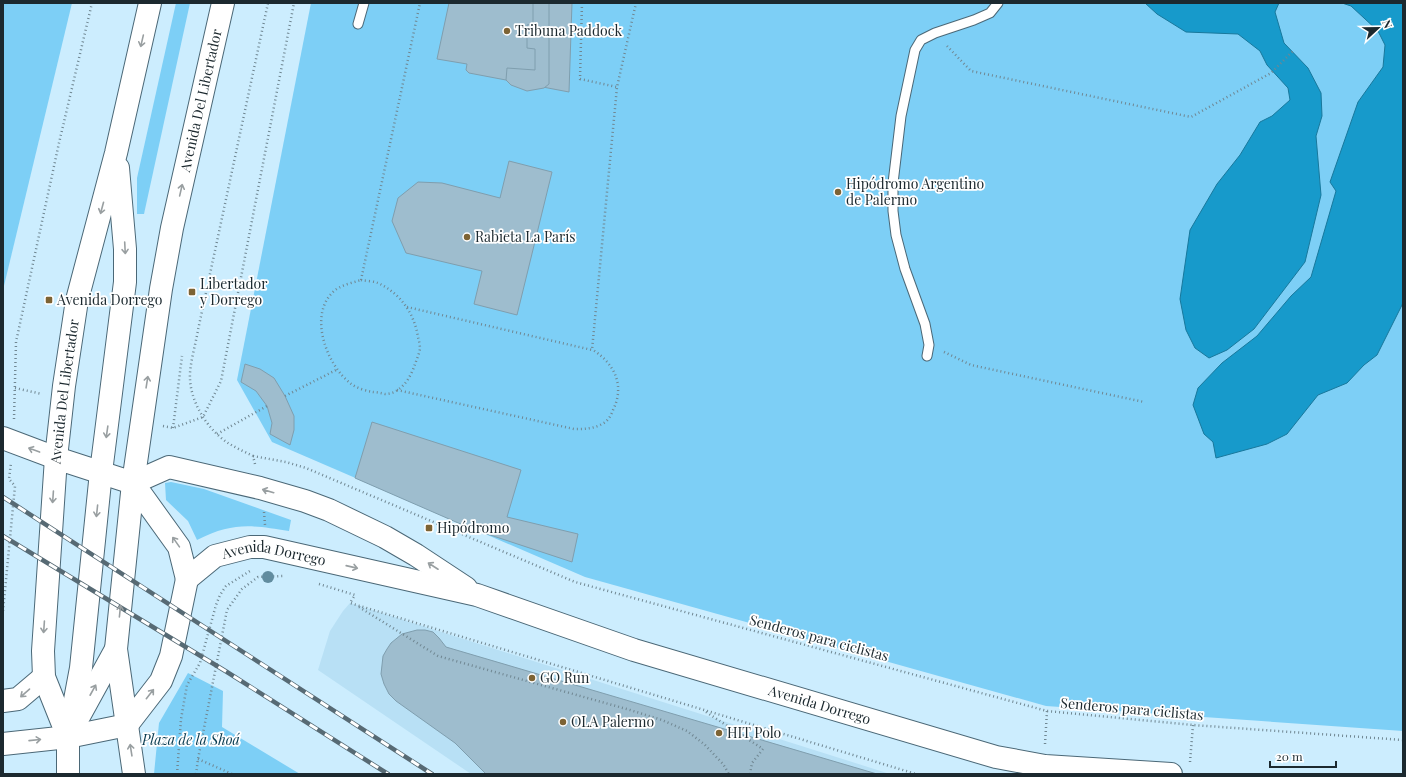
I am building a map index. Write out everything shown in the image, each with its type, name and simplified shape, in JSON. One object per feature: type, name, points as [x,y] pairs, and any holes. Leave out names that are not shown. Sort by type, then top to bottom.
[{"type":"main road","name":"Avenida Del Libertador","points":[[68,774],[68,737],[44,677],[42,651],[56,458],[64,386],[77,300],[116,154],[150,3]]},
{"type":"main road","name":"Avenida Del Libertador","points":[[134,774],[116,649],[132,482],[161,289],[172,228],[223,3]]},
{"type":"main road","points":[[68,737],[81,668],[101,472],[125,282],[125,249],[116,154]]},
{"type":"main road","points":[[3,744],[68,737],[127,725],[161,681],[171,656],[187,579],[179,547],[132,482],[56,458],[8,440]]},
{"type":"main road","name":"Avenida Dorrego","points":[[132,482],[169,467],[260,488],[317,506],[385,537],[416,555],[477,595]]},
{"type":"main road","name":"Avenida Dorrego","points":[[187,579],[215,556],[250,547],[264,547],[477,595],[634,650],[996,758],[1045,766],[1180,770]]},
{"type":"main road","name":"Avenida Del Libertador","points":[[68,737],[116,649]]},
{"type":"main road","points":[[3,701],[18,699],[44,677]]},
{"type":"lane","points":[[358,24],[364,3]]},
{"type":"lane","points":[[927,356],[929,345],[925,324],[905,269],[896,234],[893,211],[893,184],[901,116],[915,50],[922,40],[935,33],[990,13],[998,3]]},
{"type":"path","points":[[3,610],[15,486],[9,479],[8,440],[15,388],[16,342],[59,143],[92,3]]},
{"type":"path","name":"Senderos para ciclistas","points":[[268,3],[198,330],[190,378],[192,394],[203,417],[217,434],[229,443],[253,456],[286,462],[306,468],[575,582],[1047,711],[1193,725],[1403,740]]},
{"type":"path","points":[[221,381],[294,3]]},
{"type":"path","points":[[361,280],[420,3]]},
{"type":"path","points":[[582,3],[580,79],[617,87]]},
{"type":"path","points":[[592,350],[617,87],[636,3]]},
{"type":"path","points":[[935,33],[971,71],[1191,117],[1271,73],[1294,50]]},
{"type":"path","points":[[361,280],[377,283],[394,293],[407,307],[416,324],[420,348],[406,383],[397,390],[386,394],[366,391],[351,384],[338,369],[327,352],[322,332],[321,315],[325,303],[333,291],[346,284],[361,280]]},
{"type":"path","points":[[397,390],[574,429],[589,429],[602,424],[611,415],[618,401],[616,377],[611,366],[603,357],[592,350],[407,307]]},
{"type":"path","points":[[929,345],[971,365],[1144,402]]},
{"type":"path","points":[[172,428],[182,356]]},
{"type":"path","points":[[286,396],[338,369]]},
{"type":"path","points":[[217,434],[267,406]]},
{"type":"path","points":[[177,774],[181,718],[187,685],[200,663],[220,595],[226,586],[258,566],[264,547],[265,515],[253,456]]},
{"type":"path","points":[[196,774],[227,610],[242,589],[258,577],[288,576]]},
{"type":"path","points":[[313,582],[355,595],[350,603],[916,774]]},
{"type":"path","points":[[355,604],[438,656],[630,710],[662,720],[687,731],[704,744],[723,764],[729,774]]},
{"type":"path","points":[[703,710],[764,749],[752,763],[750,774]]},
{"type":"path","points":[[1180,770],[1193,725]]},
{"type":"path","points":[[198,759],[232,774]]},
{"type":"shaded area","points":[[1145,3],[1279,3],[1275,12],[1284,43],[1308,68],[1321,93],[1322,116],[1316,136],[1321,195],[1305,262],[1254,329],[1227,350],[1209,358],[1195,348],[1186,330],[1180,299],[1190,230],[1217,184],[1240,155],[1260,122],[1272,116],[1290,100],[1288,88],[1267,65],[1260,51],[1238,34],[1186,32],[1157,14]]},
{"type":"shaded area","points":[[1342,3],[1403,3],[1403,303],[1377,355],[1364,365],[1347,383],[1318,395],[1287,434],[1267,444],[1216,458],[1213,442],[1204,434],[1193,405],[1198,388],[1222,363],[1257,336],[1291,296],[1311,277],[1336,191],[1330,182],[1358,102],[1383,67],[1385,45],[1378,31],[1351,6]]},
{"type":"shaded area","name":"OLA Palermo","points":[[350,603],[890,774],[471,774],[318,670],[330,631]]},
{"type":"green space","points":[[3,3],[72,3],[3,290]]},
{"type":"green space","points":[[176,3],[190,3],[144,214],[137,214],[137,178]]},
{"type":"green space","name":"Hipódromo Argentino de Palermo","points":[[311,3],[1403,3],[1403,731],[1046,706],[585,577],[272,442],[237,380]]},
{"type":"green space","points":[[171,482],[204,489],[291,520],[289,531],[264,527],[242,526],[221,530],[197,540],[188,521],[166,500],[165,483]]},
{"type":"green space","name":"Plaza de la Shoá","points":[[188,673],[223,691],[222,727],[300,774],[154,774],[159,723]]},
{"type":"building","name":"Tribuna Paddock","points":[[449,3],[572,3],[569,92],[469,73],[466,70],[467,64],[437,59]]},
{"type":"building","points":[[533,3],[549,3],[549,84],[544,88],[527,91],[511,85],[506,80],[507,68],[535,70],[535,49],[527,48],[527,25],[533,24]]},
{"type":"building","name":"Rabieta La París","points":[[509,161],[552,172],[517,315],[474,304],[482,271],[406,253],[392,221],[398,198],[418,182],[442,183],[500,198]]},
{"type":"building","points":[[245,364],[260,369],[274,378],[285,396],[294,416],[294,430],[290,445],[270,434],[272,423],[267,406],[256,391],[241,382]]},
{"type":"building","points":[[372,422],[521,470],[507,517],[578,534],[572,562],[472,529],[355,478]]},
{"type":"building","name":"OLA Palermo","points":[[417,630],[433,632],[446,647],[877,774],[486,774],[455,743],[396,701],[389,694],[384,684],[381,674],[383,656],[387,649],[391,643],[402,634]]},
{"type":"railway","points":[[3,497],[432,774]]},
{"type":"railway","points":[[3,536],[227,672],[388,774]]},
{"type":"place","name":"Tribuna Paddock","points":[[507,31]]},
{"type":"place","name":"Hipódromo Argentino de Palermo","points":[[838,192]]},
{"type":"place","name":"Rabieta La París","points":[[467,237]]},
{"type":"place","name":"Libertador y Dorrego","points":[[192,292]]},
{"type":"place","name":"Avenida Dorrego","points":[[49,300]]},
{"type":"place","name":"Hipódromo","points":[[429,528]]},
{"type":"place","name":"GO Run","points":[[532,678]]},
{"type":"place","name":"OLA Palermo","points":[[563,722]]},
{"type":"place","name":"HIT Polo","points":[[719,733]]}]
